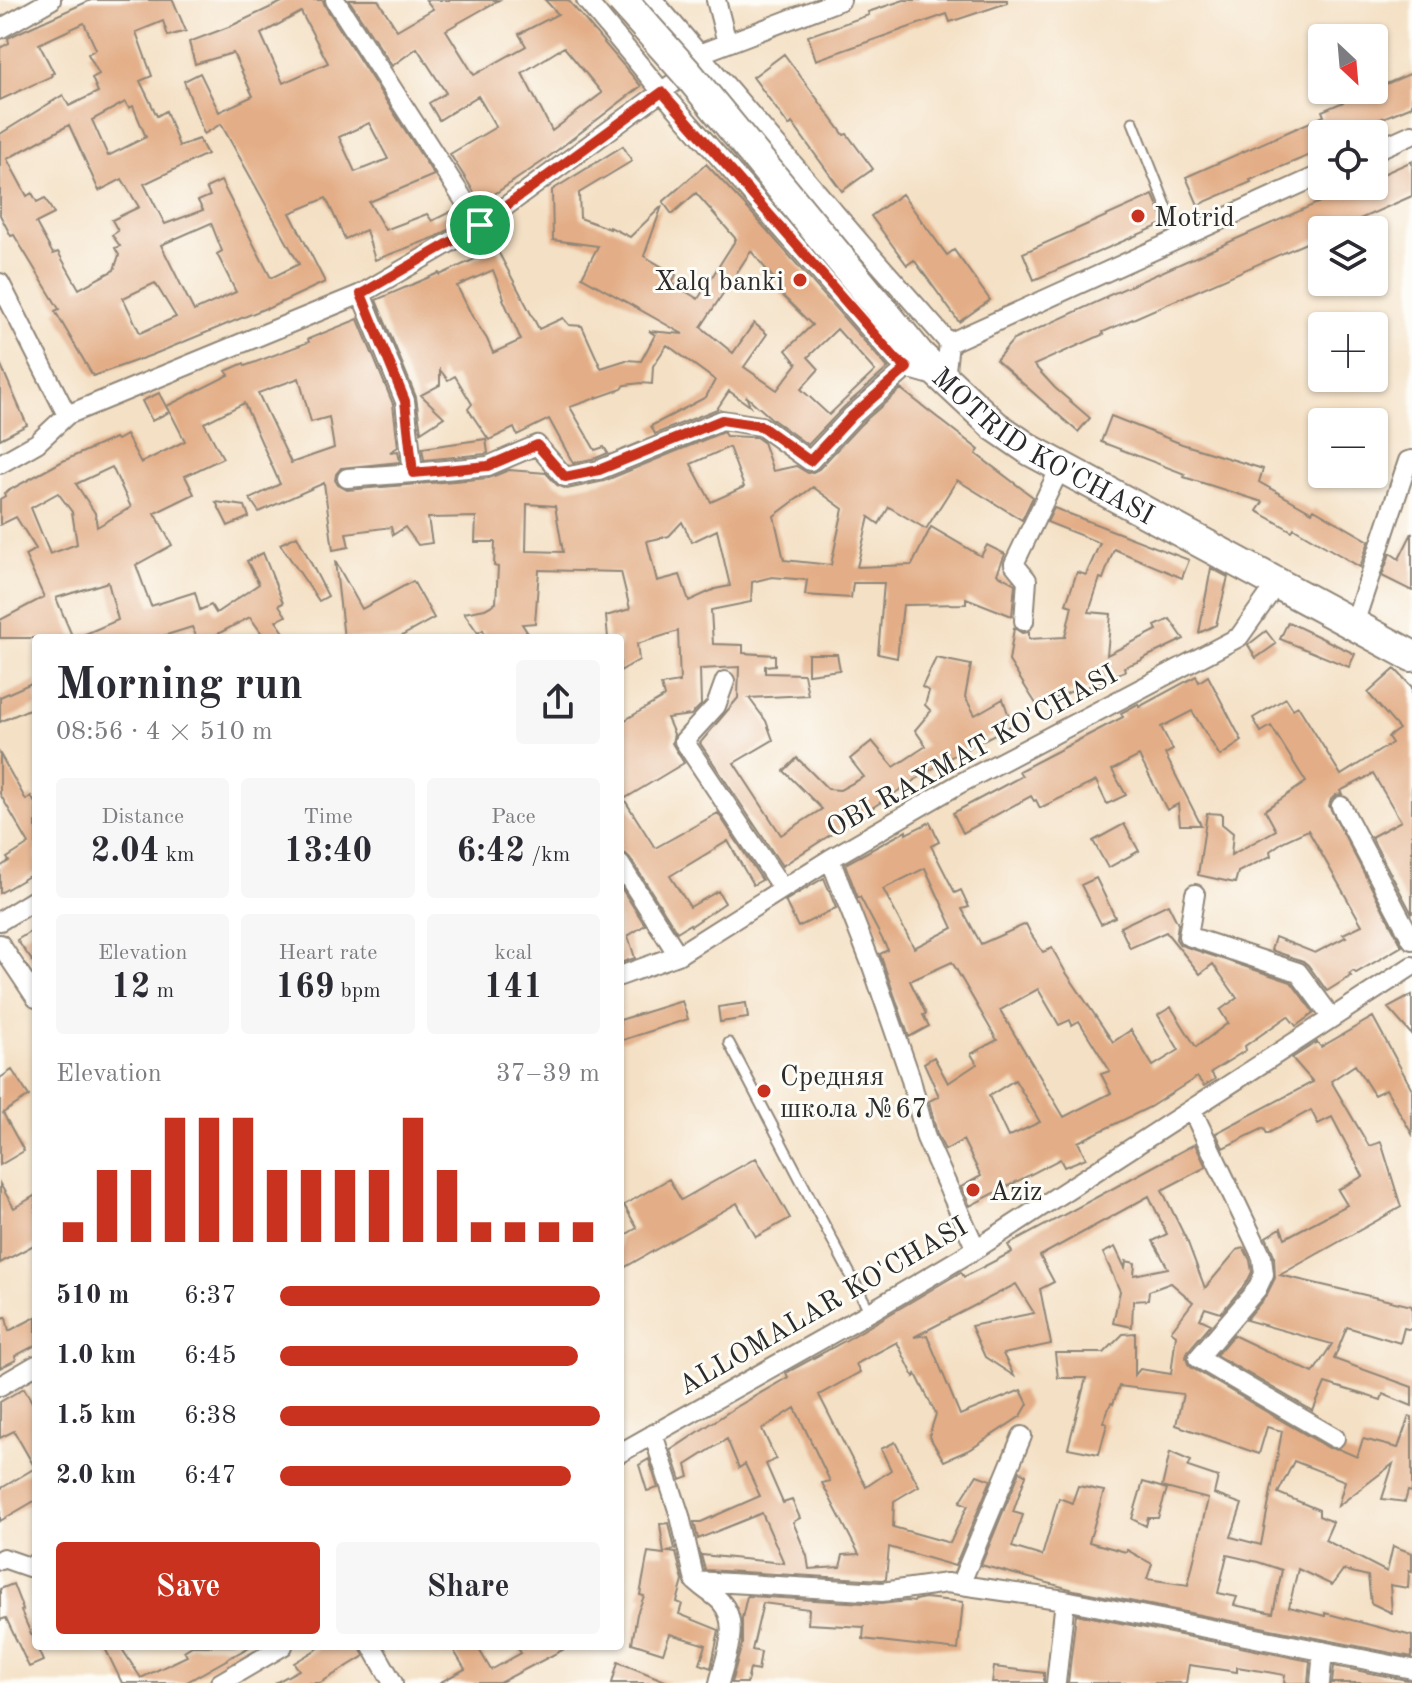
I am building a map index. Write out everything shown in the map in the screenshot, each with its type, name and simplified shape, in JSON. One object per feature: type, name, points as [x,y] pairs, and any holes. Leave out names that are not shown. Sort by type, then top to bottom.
[{"type":"main road","name":"MOTRID KO'CHASI","points":[[622,0],[688,63],[913,362],[945,379],[995,426],[1030,450],[1412,656]]},
{"type":"street","points":[[0,29],[51,0]]},
{"type":"street","points":[[335,0],[480,225]]},
{"type":"street","points":[[586,0],[662,92],[897,360],[913,362]]},
{"type":"street","points":[[716,0],[727,43]]},
{"type":"street","points":[[0,464],[37,443],[67,415],[361,294],[480,225],[662,92],[688,63],[727,43],[841,0]]},
{"type":"street","points":[[621,42],[659,7],[688,63],[864,247],[949,343],[945,379]]},
{"type":"street","points":[[1388,145],[1412,134]]},
{"type":"street","points":[[949,343],[1308,180]]},
{"type":"street","points":[[0,283],[67,415]]},
{"type":"street","points":[[361,294],[405,401],[413,473]]},
{"type":"street","points":[[347,478],[488,466],[537,445],[565,477],[599,470],[722,420],[761,426],[810,461],[852,416],[913,362]]},
{"type":"street","points":[[1354,624],[1408,461],[1412,460]]},
{"type":"street","points":[[1024,621],[1027,580],[1014,564],[1061,466]]},
{"type":"street","name":"OBI RAXMAT KO'CHASI","points":[[678,955],[782,888],[959,784],[1239,637],[1278,582]]},
{"type":"street","points":[[725,681],[716,706],[684,741],[782,888]]},
{"type":"street","points":[[1341,806],[1412,940]]},
{"type":"street","points":[[830,859],[910,1076],[926,1138],[976,1249]]},
{"type":"street","points":[[624,870],[678,955],[624,975]]},
{"type":"street","points":[[1195,894],[1188,936],[1298,972],[1332,1018]]},
{"type":"street","points":[[0,921],[32,901]]},
{"type":"street","points":[[0,944],[32,992]]},
{"type":"street","name":"ALLOMALAR KO'CHASI","points":[[624,1451],[976,1249],[1412,966]]},
{"type":"street","points":[[1192,1110],[1262,1257],[1264,1274],[1257,1289],[1198,1358],[1335,1438]]},
{"type":"street","points":[[0,1386],[32,1373]]},
{"type":"street","points":[[653,1434],[680,1516],[695,1581],[721,1602],[730,1619],[732,1634],[719,1683]]},
{"type":"street","points":[[960,1585],[1022,1436]]},
{"type":"street","points":[[0,1560],[3,1558],[32,1565]]},
{"type":"street","points":[[695,1581],[882,1592],[947,1583],[1065,1600],[1412,1669]]},
{"type":"street","points":[[1056,1683],[1065,1600]]},
{"type":"street","points":[[220,1683],[276,1650]]},
{"type":"street","points":[[374,1650],[393,1683]]},
{"type":"street","points":[[1320,1683],[1323,1651]]},
{"type":"lane","points":[[1133,122],[1179,239]]},
{"type":"lane","points":[[729,1043],[870,1312]]},
{"type":"building","points":[[91,0],[173,0],[186,31],[168,36],[163,21],[136,32],[152,76],[140,81],[157,116],[166,111],[179,146],[199,139],[207,154],[144,184],[165,224],[203,210],[198,201],[210,196],[206,188],[221,181],[271,278],[299,264],[221,124],[204,134],[184,81],[200,73],[219,112],[253,96],[233,53],[195,64],[189,42],[286,0],[323,0],[434,175],[369,202],[385,230],[427,214],[432,221],[456,209],[463,221],[436,237],[375,260],[366,230],[345,239],[326,198],[290,213],[325,282],[267,309],[93,376],[55,311],[59,309],[0,215],[0,134],[63,95],[69,106],[98,92],[92,78],[99,74],[88,54],[96,49],[84,23],[39,44],[54,73],[52,76],[0,100],[0,48],[9,43],[8,38]],"holes":[[[301,12],[328,63],[283,83],[261,34]],[[125,102],[129,108],[133,106],[146,137],[108,156],[92,120]],[[369,123],[388,159],[355,172],[339,137]],[[69,125],[99,191],[122,179],[139,207],[112,220],[118,231],[112,235],[120,246],[115,248],[119,255],[114,270],[79,289],[58,252],[53,254],[36,223],[54,214],[45,198],[37,202],[32,193],[27,196],[7,159]],[[211,223],[222,251],[217,254],[236,292],[194,311],[161,245]],[[155,283],[176,317],[140,333],[123,298]]]},
{"type":"building","points":[[349,0],[378,0],[397,30],[433,9],[426,0],[499,0],[446,30],[474,75],[526,46],[519,34],[558,14],[545,0],[568,0],[641,86],[542,162],[481,203],[450,154],[496,127],[478,96],[439,120],[429,103],[446,93],[417,48],[392,66]],"holes":[[[564,47],[602,93],[552,131],[522,73]]]},
{"type":"building","points":[[904,0],[1007,0],[1007,3],[950,22],[947,14],[816,60],[808,36]]},
{"type":"building","points":[[784,54],[873,169],[842,191],[792,123],[789,126],[753,77]]},
{"type":"building","points":[[1412,73],[1412,106],[1378,120],[1315,120],[1324,116],[1322,111],[1339,104],[1388,104],[1388,83]]},
{"type":"building","points":[[1308,123],[1308,156],[1251,182],[1198,205],[1186,177]]},
{"type":"building","points":[[623,146],[632,161],[579,193],[580,218],[630,237],[662,206],[644,256],[676,275],[672,283],[698,299],[736,239],[696,193],[672,214],[663,202],[706,164],[888,368],[844,407],[808,445],[746,396],[750,406],[729,391],[717,409],[655,434],[651,426],[706,397],[715,380],[667,345],[653,366],[652,384],[625,385],[622,389],[570,407],[595,450],[604,447],[608,453],[596,458],[573,463],[549,419],[517,435],[514,428],[489,440],[468,409],[472,404],[455,376],[448,380],[440,370],[440,385],[421,395],[444,417],[421,432],[416,397],[376,300],[486,254],[482,245],[492,240],[539,329],[563,318],[569,325],[582,326],[601,368],[626,360],[641,361],[655,335],[649,331],[683,334],[582,277],[598,246],[553,240],[552,190]],"holes":[[[751,251],[780,286],[777,290],[812,325],[786,350],[797,364],[777,390],[744,367],[767,334],[754,323],[733,353],[701,327]],[[493,270],[521,340],[493,353],[457,286]],[[837,329],[875,371],[829,415],[801,389],[819,369],[808,357]]]},
{"type":"building","points":[[1412,161],[1412,196],[1367,216],[1308,216],[1308,242],[1034,365],[1090,418],[1078,432],[996,360],[1013,340],[1324,200],[1388,200],[1388,172]]},
{"type":"building","points":[[902,194],[947,255],[954,250],[990,300],[959,322],[914,260],[907,265],[871,216]]},
{"type":"building","points":[[1153,195],[1165,223],[1034,280],[1023,253]]},
{"type":"building","points":[[358,319],[393,404],[398,447],[390,452],[398,451],[400,462],[341,468],[335,480],[347,490],[489,478],[509,470],[546,473],[557,485],[567,489],[604,481],[723,432],[726,436],[756,437],[763,442],[773,471],[796,466],[808,473],[819,469],[860,425],[901,389],[979,450],[976,454],[1033,497],[1022,520],[957,480],[926,529],[889,507],[879,524],[869,517],[857,567],[912,565],[931,527],[981,556],[987,545],[1005,554],[997,574],[1015,584],[1012,616],[966,598],[966,604],[903,605],[897,658],[878,654],[884,583],[853,583],[851,598],[805,595],[807,580],[772,577],[752,582],[751,602],[711,610],[713,644],[743,645],[743,653],[775,655],[775,665],[765,666],[765,673],[804,674],[808,695],[749,698],[766,721],[773,740],[734,763],[781,835],[822,809],[784,771],[797,758],[828,789],[840,790],[864,777],[850,759],[872,741],[894,767],[926,746],[915,730],[931,711],[925,705],[929,691],[922,687],[936,658],[971,665],[965,697],[975,715],[1003,699],[1012,725],[949,758],[782,866],[700,743],[738,698],[739,667],[700,669],[701,705],[691,715],[667,718],[674,734],[672,743],[684,763],[624,799],[624,721],[664,697],[661,685],[680,682],[678,631],[637,644],[639,660],[624,669],[624,634],[608,634],[606,616],[630,609],[621,572],[539,570],[535,623],[522,624],[528,634],[485,634],[483,630],[478,633],[464,613],[485,609],[496,603],[498,567],[494,566],[495,542],[475,542],[476,517],[428,518],[432,543],[418,545],[405,527],[393,535],[391,527],[346,533],[349,547],[333,550],[324,483],[259,512],[250,499],[280,484],[244,403],[204,423],[223,458],[185,476],[194,494],[155,513],[172,545],[136,565],[151,606],[195,592],[200,610],[211,605],[216,613],[259,584],[247,561],[263,553],[283,603],[279,605],[286,616],[276,621],[285,634],[262,634],[250,617],[218,634],[195,634],[192,627],[170,634],[85,634],[118,620],[108,582],[56,598],[71,634],[0,638],[0,620],[44,597],[25,555],[36,549],[16,517],[0,525],[0,499],[5,496],[4,493],[63,461],[126,435],[141,463],[185,441],[167,406],[229,375],[226,371],[309,342],[308,339]],"holes":[[[299,378],[311,422],[329,417],[334,448],[291,463],[258,393]],[[729,447],[744,487],[711,502],[691,464]],[[112,467],[131,507],[97,527],[95,513],[76,484]],[[813,487],[843,509],[831,565],[784,560],[774,516]],[[58,493],[72,512],[77,544],[50,554],[31,508]],[[527,504],[555,506],[563,552],[526,551]],[[682,522],[692,542],[717,530],[730,586],[689,601],[680,575],[657,581],[647,541],[669,536]]]},
{"type":"building","points":[[0,363],[27,425],[0,439]]},
{"type":"building","points":[[159,393],[169,412],[152,421],[142,401]]},
{"type":"building","points":[[1111,416],[1182,444],[1263,469],[1259,482],[1369,541],[1360,567],[1294,528],[1292,531],[1257,511],[1263,502],[1184,477],[1185,474],[1101,442]]},
{"type":"building","points":[[486,439],[488,453],[424,460],[422,448]]},
{"type":"building","points":[[216,502],[245,506],[249,517],[228,526]]},
{"type":"building","points":[[1054,508],[1189,560],[1182,578],[1114,549],[1089,612],[1111,614],[1107,655],[1157,630],[1155,626],[1170,619],[1184,639],[1124,667],[1125,671],[1090,685],[1079,698],[1072,691],[1038,707],[1009,661],[1014,628],[1022,633],[1029,632],[1029,639],[1065,637],[1072,606],[1066,604],[1077,572],[1086,575],[1100,543],[1047,522]]},
{"type":"building","points":[[1412,533],[1412,591],[1382,576],[1390,553],[1399,559]]},
{"type":"building","points":[[297,536],[328,596],[319,601],[280,544]]},
{"type":"building","points":[[335,561],[362,609],[413,581],[434,618],[405,634],[344,634]]},
{"type":"building","points":[[1211,568],[1228,577],[1216,625],[1199,633]]},
{"type":"building","points":[[1288,622],[1355,654],[1349,667],[1280,639]]},
{"type":"building","points":[[1266,631],[1276,644],[1256,658],[1248,645]]},
{"type":"building","points":[[808,654],[837,654],[840,670],[808,674]]},
{"type":"building","points":[[1395,669],[1412,687],[1412,914],[1371,837],[1401,821],[1373,774],[1340,791],[1342,794],[1331,799],[1329,806],[1402,946],[1356,973],[1353,971],[1349,974],[1351,976],[1327,991],[1303,961],[1271,950],[1275,937],[1315,953],[1362,925],[1308,830],[1284,841],[1270,851],[1271,856],[1238,872],[1235,883],[1198,875],[1207,813],[1222,814],[1222,824],[1233,833],[1231,855],[1276,830],[1265,810],[1306,782],[1271,726],[1261,732],[1253,718],[1286,698],[1293,709],[1298,706],[1341,775],[1392,743],[1388,737],[1399,729],[1368,693]]},
{"type":"building","points":[[1196,676],[1199,682],[1208,676],[1242,741],[1220,756],[1192,711],[1161,727],[1173,750],[1165,754],[1201,825],[1180,825],[1178,804],[1167,810],[1139,756],[1112,770],[1126,795],[1107,804],[1096,781],[1040,808],[1031,796],[963,833],[953,813],[1022,776],[1019,771],[1123,717],[1121,713],[1138,704],[1139,707]]},
{"type":"building","points":[[32,683],[32,708],[0,722],[0,697]]},
{"type":"building","points":[[0,754],[26,800],[32,798],[32,874],[0,893],[0,867],[9,861],[7,858],[29,844],[0,794]]},
{"type":"building","points":[[624,799],[655,848],[718,813],[762,880],[753,885],[728,841],[670,876],[690,907],[718,891],[725,903],[677,932],[626,854]]},
{"type":"building","points":[[930,822],[939,842],[931,846],[955,893],[961,890],[969,907],[962,909],[981,944],[1026,924],[1043,952],[1052,948],[1113,1042],[1131,1030],[1153,1066],[1179,1050],[1158,1015],[1171,1007],[1196,1047],[1228,1023],[1220,1010],[1237,998],[1213,964],[1200,974],[1166,932],[1130,948],[1120,927],[1168,904],[1178,924],[1176,939],[1180,945],[1291,982],[1314,1013],[1296,1026],[1288,1016],[1245,1046],[1246,1050],[1211,1072],[1215,1079],[1204,1086],[1197,1077],[1150,1107],[1078,1142],[1086,1158],[1064,1167],[1060,1159],[970,1206],[961,1187],[981,1176],[963,1140],[945,1150],[937,1134],[929,1101],[939,1096],[924,1063],[934,1057],[948,1083],[977,1064],[971,1054],[997,1040],[952,962],[910,981],[929,1026],[909,1037],[880,954],[888,950],[858,898],[845,864],[906,831],[906,834]],"holes":[[[925,868],[953,928],[914,948],[883,889]],[[1038,989],[1059,1025],[1070,1020],[1072,1025],[1079,1021],[1110,1071],[1101,1074],[1111,1093],[1064,1117],[1000,1010]],[[1015,1080],[1040,1122],[1008,1137],[989,1096]]]},
{"type":"building","points":[[1124,824],[1139,851],[1108,868],[1093,841]]},
{"type":"building","points":[[824,878],[836,908],[798,927],[785,901]]},
{"type":"building","points":[[1096,878],[1115,917],[1101,924],[1081,885]]},
{"type":"building","points":[[624,892],[645,925],[628,936],[635,958],[624,962]]},
{"type":"building","points":[[32,931],[32,961],[17,940]]},
{"type":"building","points":[[1412,995],[1412,1035],[1388,1008]]},
{"type":"building","points":[[682,1001],[688,1019],[624,1040],[624,1019]]},
{"type":"building","points":[[746,1003],[748,1018],[720,1022],[718,1007]]},
{"type":"building","points":[[1373,1017],[1412,1089],[1412,1134],[1386,1089],[1374,1095],[1355,1065],[1331,1081],[1369,1146],[1381,1142],[1401,1207],[1280,1275],[1412,1306],[1412,1330],[1404,1328],[1400,1343],[1347,1327],[1334,1359],[1412,1387],[1412,1406],[1383,1394],[1381,1400],[1325,1383],[1313,1411],[1216,1355],[1233,1335],[1313,1373],[1332,1344],[1246,1320],[1266,1296],[1275,1278],[1274,1255],[1266,1237],[1281,1228],[1285,1238],[1347,1205],[1338,1190],[1363,1176],[1332,1117],[1318,1124],[1311,1110],[1267,1134],[1264,1128],[1223,1148],[1216,1133],[1313,1082],[1292,1058],[1317,1042],[1321,1047]]},
{"type":"building","points":[[12,1070],[29,1096],[3,1113],[24,1151],[0,1165],[0,1078]]},
{"type":"building","points":[[1195,1144],[1206,1167],[1162,1190],[1188,1243],[1205,1288],[1237,1250],[1244,1248],[1252,1272],[1221,1313],[1205,1308],[1200,1319],[1211,1324],[1188,1351],[1188,1364],[1329,1448],[1357,1457],[1363,1439],[1398,1448],[1409,1416],[1412,1417],[1412,1492],[1408,1491],[1405,1502],[1382,1499],[1393,1464],[1338,1506],[1345,1481],[1294,1461],[1278,1493],[1319,1510],[1319,1516],[1333,1522],[1325,1540],[1387,1572],[1393,1546],[1412,1553],[1408,1588],[1390,1585],[1392,1613],[1371,1603],[1368,1576],[1343,1570],[1332,1585],[1298,1569],[1289,1607],[1325,1616],[1325,1613],[1412,1636],[1412,1657],[1074,1590],[981,1565],[1020,1471],[1026,1475],[1013,1512],[1023,1515],[1012,1547],[1042,1556],[1059,1498],[1072,1503],[1078,1486],[1104,1491],[1089,1542],[1127,1550],[1152,1564],[1147,1579],[1188,1585],[1208,1499],[1162,1487],[1170,1452],[1191,1461],[1188,1467],[1218,1477],[1214,1494],[1242,1504],[1231,1537],[1261,1545],[1282,1431],[1267,1427],[1259,1454],[1176,1425],[1183,1394],[1119,1386],[1103,1422],[1107,1424],[1099,1454],[1068,1448],[1086,1378],[1058,1378],[1055,1353],[1104,1353],[1123,1334],[1135,1333],[1135,1375],[1140,1369],[1171,1374],[1176,1335],[1171,1331],[1193,1302],[1171,1283],[1149,1291],[1148,1300],[1133,1301],[1132,1327],[1113,1323],[1120,1291],[1103,1253],[1115,1247],[1125,1268],[1126,1261],[1135,1263],[1134,1275],[1168,1268],[1153,1241],[1167,1234],[1149,1196],[1040,1256],[1054,1282],[1040,1289],[1051,1344],[1003,1354],[1014,1376],[985,1357],[971,1326],[1034,1313],[1016,1284],[914,1337],[927,1335],[960,1415],[1021,1390],[1028,1404],[1021,1416],[971,1449],[944,1461],[929,1436],[936,1414],[897,1342],[856,1364],[860,1372],[819,1395],[866,1487],[891,1470],[881,1449],[895,1442],[919,1486],[894,1501],[893,1527],[950,1543],[968,1505],[960,1502],[977,1475],[991,1480],[955,1566],[889,1547],[886,1579],[882,1580],[705,1570],[701,1555],[784,1563],[762,1513],[698,1539],[694,1522],[701,1522],[760,1496],[745,1464],[739,1468],[727,1439],[686,1465],[689,1477],[681,1480],[671,1450],[788,1377],[786,1373],[961,1272],[964,1277],[1012,1252],[1008,1245]],"holes":[[[795,1408],[830,1481],[822,1483],[859,1554],[843,1555],[840,1567],[809,1569],[793,1522],[800,1518],[792,1500],[783,1503],[766,1464],[776,1459],[762,1429]],[[1227,1555],[1282,1570],[1273,1613],[1234,1605],[1237,1597],[1218,1593]]]},
{"type":"building","points":[[756,1158],[790,1218],[756,1237],[737,1203],[624,1268],[624,1236],[637,1228],[624,1205],[669,1179],[681,1200]]},
{"type":"building","points":[[0,1184],[14,1208],[32,1197],[32,1246],[0,1263]]},
{"type":"building","points":[[6,1317],[9,1331],[32,1319],[32,1347],[0,1368],[0,1318]]},
{"type":"building","points":[[24,1388],[32,1402],[32,1463],[14,1431],[0,1438],[0,1402]]},
{"type":"building","points":[[649,1459],[658,1488],[647,1491],[639,1465]]},
{"type":"building","points":[[32,1470],[32,1502],[0,1521],[0,1489]]},
{"type":"building","points":[[1143,1482],[1167,1489],[1158,1518],[1148,1518],[1146,1526],[1132,1519]]},
{"type":"building","points":[[669,1523],[675,1549],[668,1552],[676,1553],[683,1581],[677,1602],[682,1604],[679,1614],[719,1630],[711,1668],[700,1664],[706,1645],[670,1634],[663,1653],[632,1643],[644,1596],[640,1595],[648,1552],[664,1554],[660,1524]]},
{"type":"building","points":[[13,1584],[32,1636],[32,1650],[38,1650],[43,1661],[29,1667],[6,1618],[0,1620],[0,1589]]},
{"type":"building","points":[[747,1596],[881,1604],[914,1602],[925,1598],[963,1602],[958,1650],[863,1639],[864,1627],[808,1624],[809,1609],[763,1603],[752,1650],[761,1652],[758,1671],[750,1669],[747,1683],[731,1683],[742,1644],[742,1618]]},
{"type":"building","points":[[1076,1614],[1310,1661],[1308,1683],[1284,1683],[1285,1675],[1237,1667],[1237,1672],[1189,1665],[1186,1683],[1068,1683]]},
{"type":"building","points":[[106,1650],[123,1650],[141,1678],[187,1656],[186,1650],[244,1650],[185,1683],[122,1683]]},
{"type":"building","points":[[315,1650],[362,1650],[364,1656],[320,1683],[275,1683],[299,1670],[294,1663]]},
{"type":"building","points":[[453,1650],[479,1650],[491,1670],[521,1653],[519,1650],[562,1650],[499,1683],[439,1683],[465,1669]]},
{"type":"building","points":[[618,1662],[668,1682],[668,1683],[612,1683]]},
{"type":"building","points":[[1334,1666],[1412,1681],[1412,1683],[1332,1683]]},
{"type":"building","points":[[994,1667],[1044,1673],[1044,1683],[992,1683]]},
{"type":"place","name":"Motrid","points":[[1138,216]]},
{"type":"place","name":"Xalq banki","points":[[800,280]]},
{"type":"place","name":"Средняя школа №67","points":[[764,1091]]},
{"type":"place","name":"Aziz","points":[[973,1190]]},
{"type":"route","points":[[662,92],[907,368],[852,416],[810,461],[761,426],[722,420],[599,470],[565,477],[537,445],[488,466],[413,473],[405,401],[361,294],[480,225],[662,92]]}]
